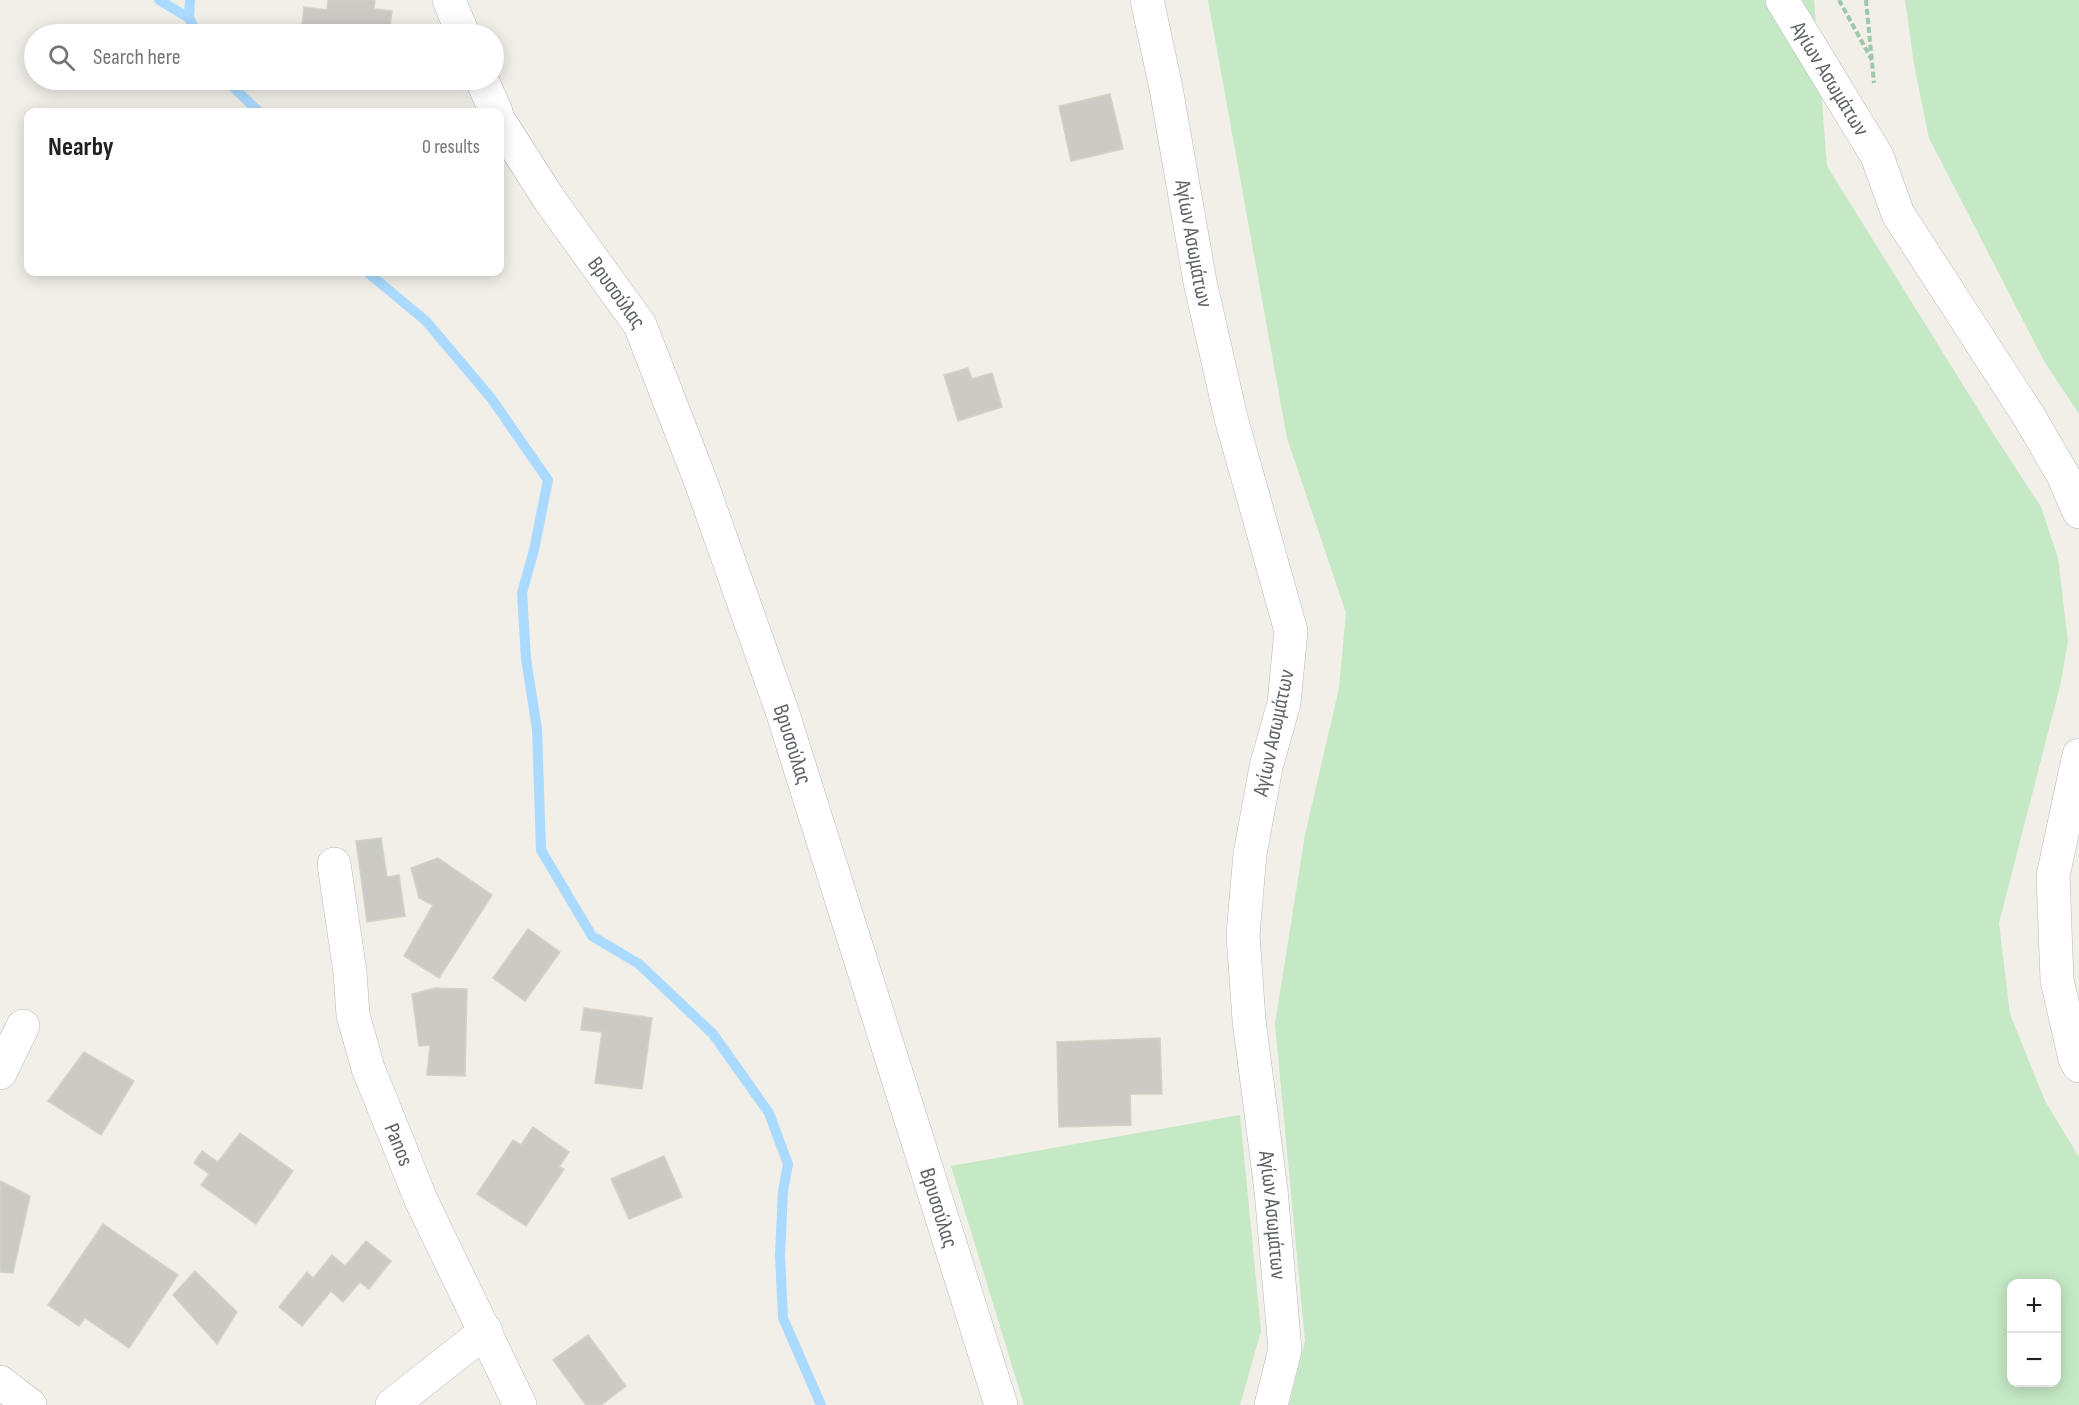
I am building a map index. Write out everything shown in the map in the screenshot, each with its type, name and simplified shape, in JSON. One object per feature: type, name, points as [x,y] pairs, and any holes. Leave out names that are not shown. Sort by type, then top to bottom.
[{"type":"street","points":[[449,0],[459,24]]},
{"type":"street","name":"Αγίων Ασωμάτων","points":[[1147,0],[1166,88],[1200,282],[1225,395],[1291,631],[1284,703],[1266,766],[1250,854],[1243,935],[1249,1020],[1271,1190],[1285,1350],[1271,1405]]},
{"type":"street","name":"Αγίων Ασωμάτων","points":[[1782,0],[1877,156],[1898,214],[2030,417],[2063,475],[2079,512]]},
{"type":"street","points":[[486,90],[494,108]]},
{"type":"street","name":"Βρυσούλας","points":[[504,128],[549,199],[640,325],[702,485],[782,711],[1001,1405]]},
{"type":"street","points":[[2079,755],[2053,876],[2057,980],[2075,1059],[2079,1066]]},
{"type":"street","name":"Panos","points":[[334,864],[350,972],[353,1015],[368,1068],[421,1200],[520,1405]]},
{"type":"street","points":[[0,1073],[23,1026]]},
{"type":"street","points":[[392,1405],[486,1331]]},
{"type":"street","points":[[0,1382],[30,1405]]},
{"type":"path","points":[[1839,0],[1874,64]]},
{"type":"green space","points":[[1208,0],[1814,0],[1827,166],[2041,507],[2058,558],[2068,642],[2060,686],[1999,923],[2010,1014],[2045,1101],[2079,1157],[2079,1405],[1289,1405],[1305,1341],[1275,1024],[1305,835],[1339,688],[1346,613],[1287,438]]},
{"type":"green space","points":[[1905,0],[2079,0],[2079,414],[2044,361],[1929,138],[1914,65]]},
{"type":"green space","points":[[1240,1115],[1261,1331],[1240,1405],[1024,1405],[951,1166]]},
{"type":"building","points":[[328,0],[375,0],[374,9],[392,11],[390,24],[302,24],[304,7],[327,10]]},
{"type":"building","points":[[1110,94],[1123,149],[1071,161],[1059,106]]},
{"type":"building","points":[[968,368],[972,379],[992,373],[1002,407],[958,421],[944,375]]},
{"type":"building","points":[[381,838],[387,877],[399,875],[405,916],[367,922],[356,841]]},
{"type":"building","points":[[438,858],[492,895],[439,978],[404,956],[433,905],[419,898],[411,868]]},
{"type":"building","points":[[528,929],[560,952],[525,1001],[493,978]]},
{"type":"building","points":[[435,988],[467,989],[465,1076],[427,1075],[430,1045],[419,1046],[412,994]]},
{"type":"building","points":[[584,1008],[652,1018],[642,1089],[595,1083],[602,1032],[581,1030]]},
{"type":"building","points":[[1160,1038],[1162,1094],[1130,1094],[1131,1125],[1059,1127],[1057,1042]]},
{"type":"building","points":[[84,1052],[134,1081],[101,1135],[48,1101]]},
{"type":"building","points":[[533,1127],[569,1152],[559,1167],[564,1169],[526,1226],[477,1194],[513,1140],[521,1145]]},
{"type":"building","points":[[240,1133],[293,1171],[256,1224],[201,1185],[209,1174],[194,1163],[202,1151],[218,1162]]},
{"type":"building","points":[[664,1156],[682,1197],[629,1219],[611,1179]]},
{"type":"building","points":[[0,1181],[30,1196],[13,1273],[0,1272]]},
{"type":"building","points":[[103,1224],[178,1275],[129,1348],[85,1318],[79,1326],[48,1305]]},
{"type":"building","points":[[366,1241],[391,1261],[369,1289],[360,1282],[343,1302],[331,1291],[302,1326],[279,1307],[307,1272],[313,1278],[332,1255],[345,1266]]},
{"type":"building","points":[[195,1271],[237,1312],[217,1344],[173,1295]]},
{"type":"building","points":[[588,1335],[626,1386],[601,1405],[586,1405],[553,1360]]},
{"type":"waterway","points":[[159,0],[189,18]]},
{"type":"waterway","points":[[190,0],[189,18],[192,24]]},
{"type":"waterway","points":[[236,90],[255,108]]},
{"type":"waterway","points":[[372,276],[426,321],[491,398],[548,480],[534,550],[522,593],[526,659],[537,729],[541,850],[592,936],[639,964],[713,1034],[769,1113],[788,1164],[783,1191],[780,1255],[783,1318],[821,1405]]}]
